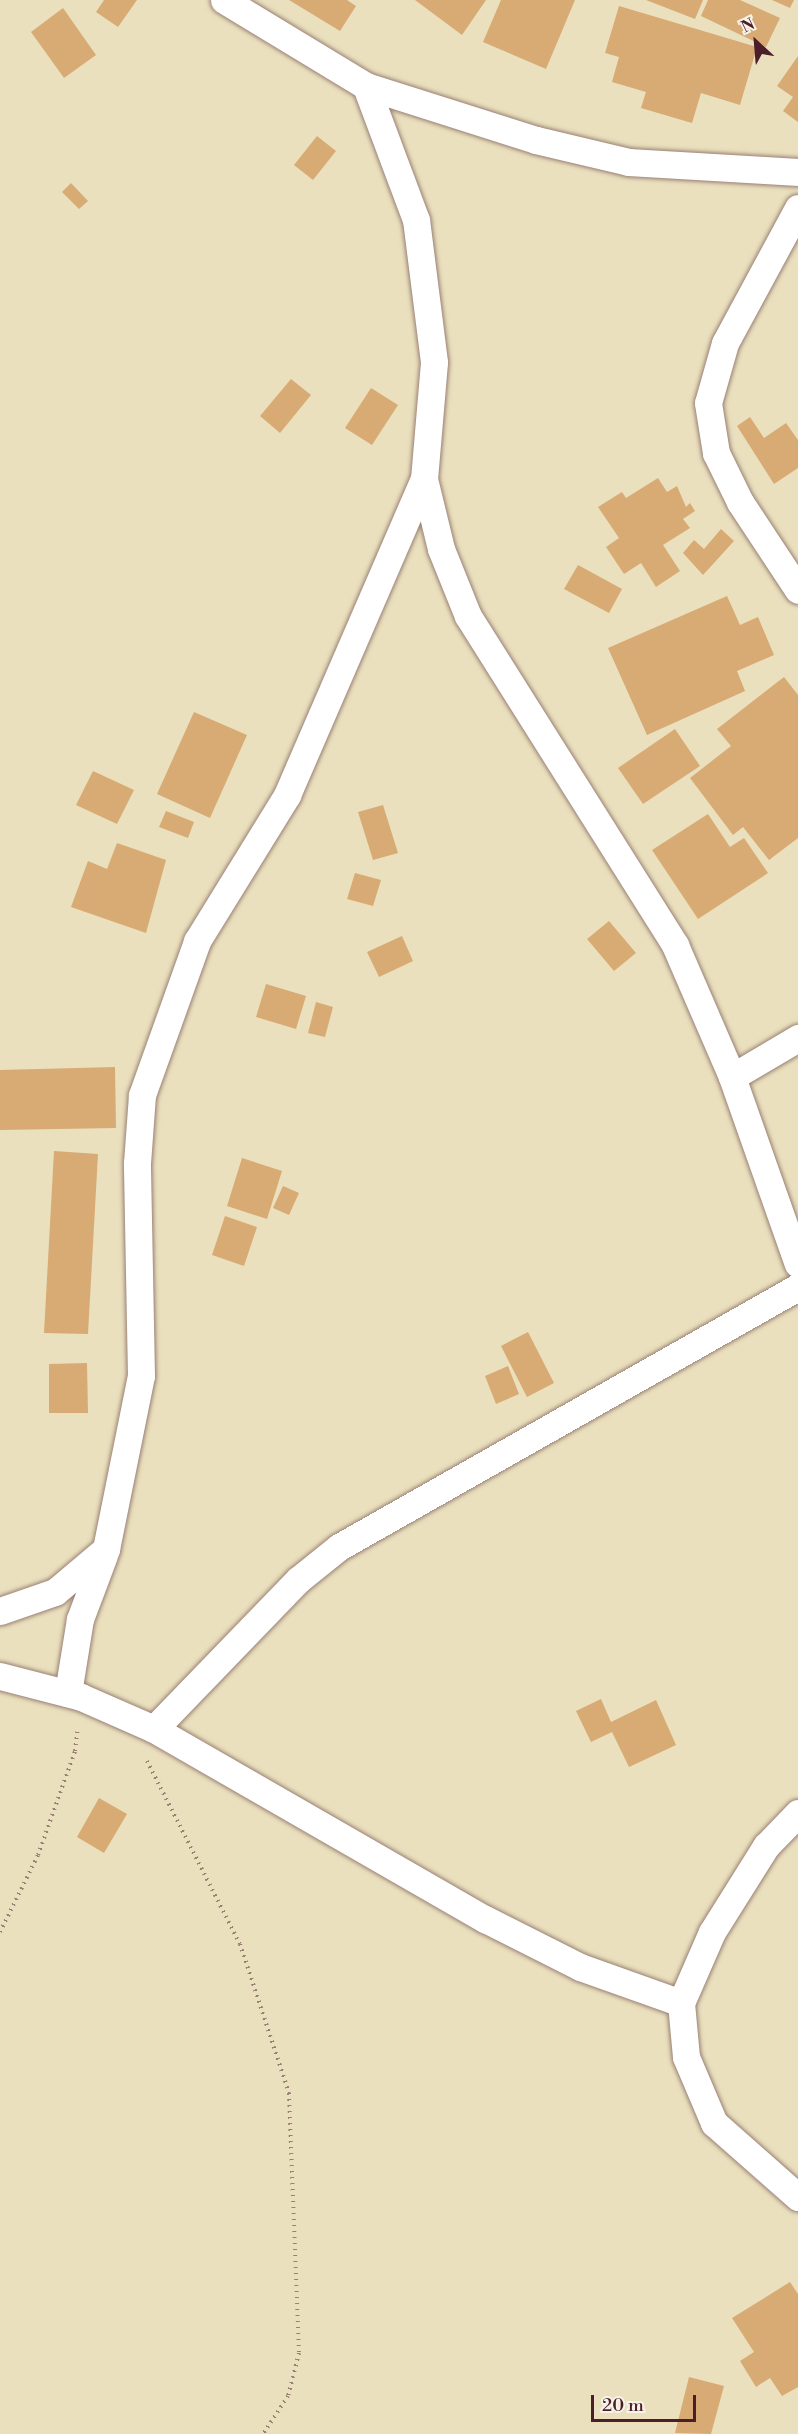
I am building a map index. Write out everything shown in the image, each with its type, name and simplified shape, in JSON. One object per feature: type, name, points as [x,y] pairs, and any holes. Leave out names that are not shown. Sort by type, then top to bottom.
[{"type":"street","points":[[224,0],[366,86],[536,140],[630,162],[798,172]]},
{"type":"street","points":[[74,1695],[80,1619],[106,1549],[141,1376],[136,1163],[142,1095],[197,940],[287,795],[360,637],[424,479],[434,362],[416,220],[366,86]]},
{"type":"street","points":[[798,208],[725,343],[708,404],[716,453],[740,502],[798,590]]},
{"type":"street","points":[[424,479],[441,549],[468,616],[675,945],[732,1077],[798,1264]]},
{"type":"street","points":[[732,1077],[798,1038]]},
{"type":"street","points":[[154,1729],[298,1580],[339,1547],[798,1287]]},
{"type":"street","points":[[0,1611],[55,1592],[106,1549]]},
{"type":"street","points":[[0,1676],[74,1695],[154,1729],[485,1919],[580,1967],[681,2003]]},
{"type":"street","points":[[798,1813],[766,1846],[712,1932],[681,2003],[686,2057],[714,2123],[798,2197]]},
{"type":"path","points":[[0,1932],[38,1855],[75,1751],[74,1695]]},
{"type":"path","points":[[126,1716],[240,1944],[289,2094],[299,2353],[288,2396],[263,2434]]},
{"type":"building","points":[[104,0],[137,0],[118,27],[96,12]]},
{"type":"building","points":[[289,0],[347,0],[356,6],[340,31]]},
{"type":"building","points":[[415,0],[486,0],[462,35]]},
{"type":"building","points":[[501,0],[575,0],[546,69],[483,42]]},
{"type":"building","points":[[646,0],[703,0],[695,19]]},
{"type":"building","points":[[708,0],[740,0],[780,18],[766,47],[701,16]]},
{"type":"building","points":[[772,0],[794,0],[790,8]]},
{"type":"building","points":[[619,6],[757,47],[740,105],[701,93],[692,123],[641,108],[646,92],[612,82],[619,57],[605,53]]},
{"type":"building","points":[[63,8],[96,55],[64,78],[31,32]]},
{"type":"building","points":[[798,56],[798,122],[783,111],[793,97],[777,86]]},
{"type":"building","points":[[317,136],[336,151],[313,180],[294,165]]},
{"type":"building","points":[[71,183],[88,201],[79,209],[62,192]]},
{"type":"building","points":[[291,379],[311,395],[280,433],[260,416]]},
{"type":"building","points":[[371,388],[398,405],[372,445],[345,428]]},
{"type":"building","points":[[750,417],[764,438],[786,423],[798,440],[798,468],[774,484],[737,426]]},
{"type":"building","points":[[658,478],[667,492],[677,486],[686,507],[690,503],[695,511],[683,519],[690,528],[663,545],[680,571],[656,587],[641,563],[624,574],[606,547],[619,538],[598,507],[622,492],[626,498]]},
{"type":"building","points":[[721,529],[734,541],[703,575],[683,553],[694,540],[704,549]]},
{"type":"building","points":[[578,565],[622,589],[609,613],[564,589]]},
{"type":"building","points":[[727,596],[740,625],[758,617],[774,655],[737,671],[745,691],[647,735],[608,648]]},
{"type":"building","points":[[784,677],[798,695],[798,838],[769,860],[743,827],[733,835],[690,778],[731,746],[717,729]]},
{"type":"building","points":[[194,712],[247,735],[210,818],[157,794]]},
{"type":"building","points":[[675,729],[700,766],[643,804],[618,768]]},
{"type":"building","points":[[93,771],[134,790],[117,824],[76,805]]},
{"type":"building","points":[[383,805],[398,853],[373,860],[358,812]]},
{"type":"building","points":[[166,811],[194,822],[188,838],[159,827]]},
{"type":"building","points":[[708,814],[730,847],[744,838],[768,873],[698,919],[652,850]]},
{"type":"building","points":[[117,843],[166,860],[146,933],[71,907],[88,861],[107,869]]},
{"type":"building","points":[[355,873],[381,880],[373,906],[347,899]]},
{"type":"building","points":[[609,921],[636,953],[614,971],[587,939]]},
{"type":"building","points":[[402,936],[413,961],[379,977],[367,952]]},
{"type":"building","points":[[266,984],[306,996],[296,1029],[256,1017]]},
{"type":"building","points":[[316,1002],[333,1007],[325,1037],[308,1033]]},
{"type":"building","points":[[115,1067],[116,1128],[0,1130],[0,1070]]},
{"type":"building","points":[[54,1151],[98,1154],[88,1334],[44,1333]]},
{"type":"building","points":[[242,1158],[282,1171],[267,1219],[227,1206]]},
{"type":"building","points":[[283,1186],[299,1193],[289,1215],[273,1208]]},
{"type":"building","points":[[225,1216],[257,1227],[244,1266],[212,1255]]},
{"type":"building","points":[[528,1332],[554,1383],[527,1397],[501,1346]]},
{"type":"building","points":[[87,1363],[88,1413],[49,1413],[49,1364]]},
{"type":"building","points":[[508,1366],[519,1394],[496,1404],[485,1376]]},
{"type":"building","points":[[601,1699],[611,1722],[656,1700],[676,1745],[629,1767],[612,1732],[591,1742],[576,1711]]},
{"type":"building","points":[[99,1798],[127,1814],[104,1853],[77,1837]]},
{"type":"building","points":[[790,2282],[798,2294],[798,2387],[782,2396],[770,2378],[756,2387],[740,2361],[754,2352],[732,2318]]},
{"type":"building","points":[[689,2377],[724,2386],[711,2434],[675,2433]]}]
